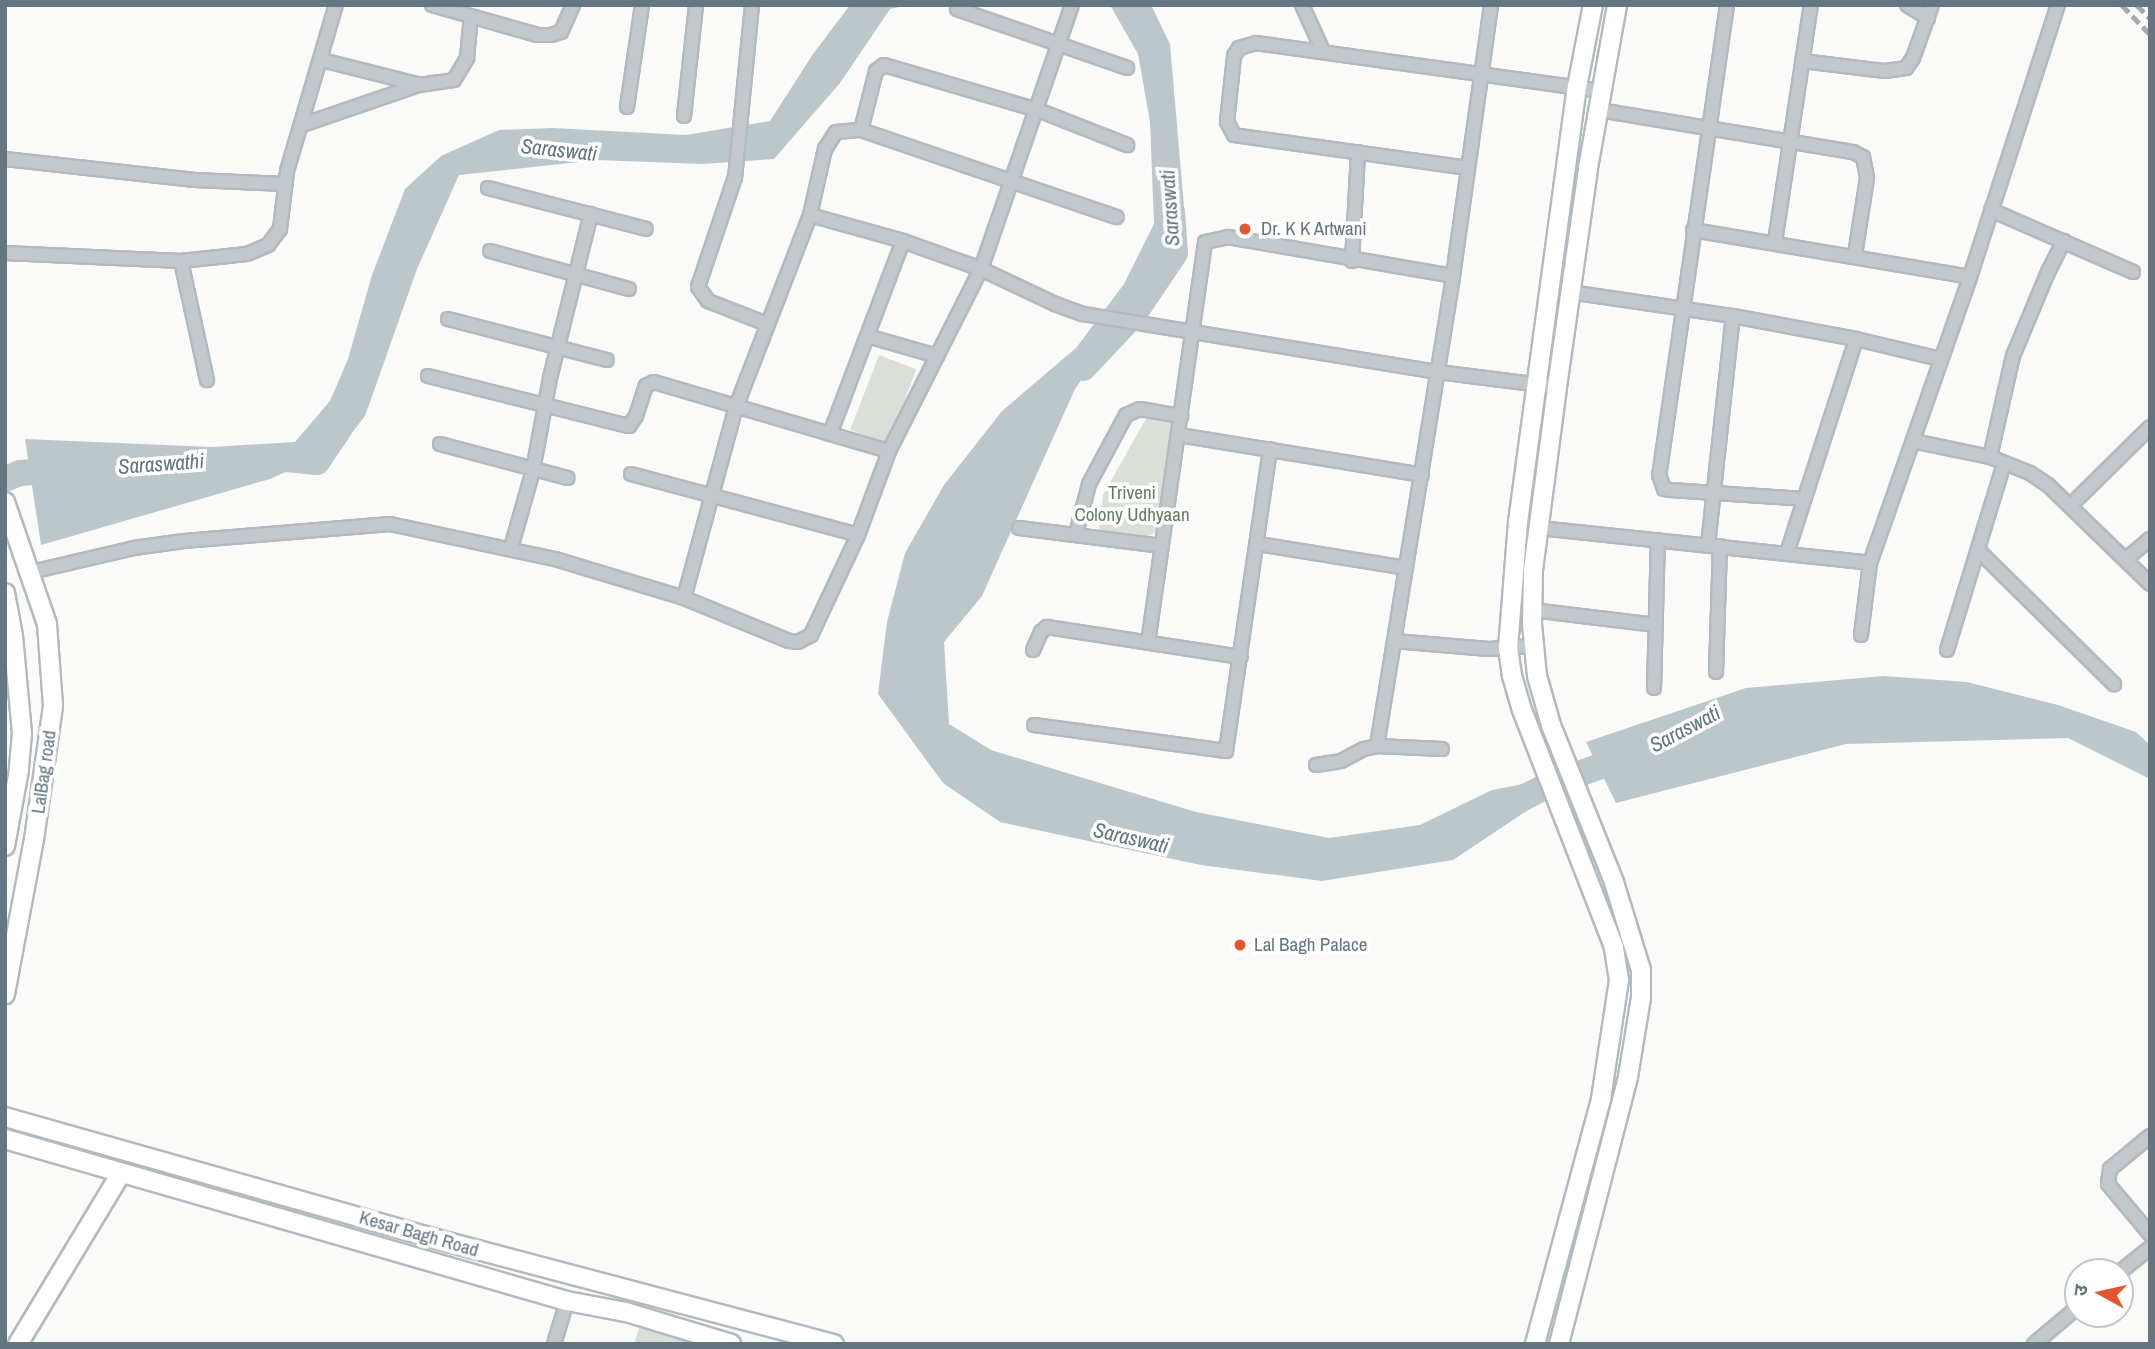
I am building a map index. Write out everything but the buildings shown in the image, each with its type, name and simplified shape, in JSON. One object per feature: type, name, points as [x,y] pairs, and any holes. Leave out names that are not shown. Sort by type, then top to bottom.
[{"type":"main road","points":[[1535,1344],[1601,1099],[1619,980],[1614,947],[1531,735],[1512,676],[1508,649],[1518,522],[1577,87],[1593,5]]},
{"type":"main road","points":[[1559,1344],[1628,1077],[1641,998],[1641,970],[1633,941],[1614,882],[1551,725],[1537,676],[1532,646],[1532,610],[1539,528],[1557,387],[1617,5]]},
{"type":"main road","name":"LalBag road","points":[[5,502],[24,550],[47,624],[53,706],[34,839],[5,994]]},
{"type":"main road","points":[[5,593],[13,636],[22,733],[6,837]]},
{"type":"main road","name":"Kesar Bagh Road","points":[[5,1117],[425,1236],[834,1344]]},
{"type":"main road","name":"Kesar Bagh Road","points":[[5,1139],[567,1301],[626,1312],[727,1343]]},
{"type":"main road","points":[[18,1344],[121,1173]]},
{"type":"street","points":[[5,253],[181,261],[247,254],[268,245],[280,229],[284,184],[336,5]]},
{"type":"street","points":[[432,5],[537,35],[561,32],[573,5]]},
{"type":"street","points":[[627,107],[642,5]]},
{"type":"street","points":[[684,116],[696,5]]},
{"type":"street","points":[[752,5],[735,177],[698,286],[708,301],[767,324]]},
{"type":"street","points":[[31,572],[134,548],[184,541],[390,524],[511,548],[684,598],[774,637],[798,642],[811,635],[858,535],[889,451],[981,269],[1072,5]]},
{"type":"street","points":[[1302,5],[1323,51]]},
{"type":"street","points":[[1377,746],[1453,276],[1491,5]]},
{"type":"street","points":[[1727,5],[1659,475],[1664,488],[1713,494],[1804,499]]},
{"type":"street","points":[[1775,242],[1811,5]]},
{"type":"street","points":[[1802,61],[1898,72],[1906,68],[1913,58],[1930,12],[1907,5]]},
{"type":"street","points":[[1861,635],[1870,563],[1970,277],[2058,5]]},
{"type":"street","points":[[957,9],[1127,68]]},
{"type":"street","points":[[302,125],[419,85],[454,80],[467,58],[471,16]]},
{"type":"street","points":[[1468,168],[1234,135],[1228,128],[1234,56],[1239,48],[1256,43],[1602,91]]},
{"type":"street","points":[[322,60],[419,85]]},
{"type":"street","points":[[861,130],[876,71],[884,65],[1038,110],[1126,145]]},
{"type":"street","points":[[1599,110],[1853,152],[1863,157],[1867,178],[1855,256]]},
{"type":"street","points":[[684,598],[736,407],[810,215],[830,139],[836,132],[861,130],[1117,217]]},
{"type":"street","points":[[1352,261],[1358,152]]},
{"type":"street","points":[[5,159],[195,180],[284,184]]},
{"type":"street","points":[[488,188],[646,229]]},
{"type":"street","points":[[1991,210],[2133,272]]},
{"type":"street","points":[[511,548],[533,470],[544,407],[591,214]]},
{"type":"street","points":[[810,215],[903,241],[981,269],[1055,304],[1083,314],[1438,372],[1557,387]]},
{"type":"street","points":[[1693,230],[1970,277]]},
{"type":"street","points":[[1148,643],[1205,242],[1217,237],[1453,276]]},
{"type":"street","points":[[830,434],[903,241]]},
{"type":"street","points":[[1990,457],[2013,356],[2064,241]]},
{"type":"street","points":[[490,251],[629,289]]},
{"type":"street","points":[[181,261],[207,380]]},
{"type":"street","points":[[1570,292],[1733,316],[1856,339],[1940,359]]},
{"type":"street","points":[[1716,671],[1713,494],[1733,316]]},
{"type":"street","points":[[448,319],[607,360]]},
{"type":"street","points":[[867,336],[937,356]]},
{"type":"street","points":[[1787,553],[1856,339]]},
{"type":"street","points":[[428,376],[629,426],[636,416],[646,386],[654,382],[889,451]]},
{"type":"street","points":[[1076,534],[1089,484],[1126,415],[1139,409],[1181,416]]},
{"type":"street","points":[[2070,506],[2150,427]]},
{"type":"street","points":[[1179,435],[1422,475]]},
{"type":"street","points":[[1913,441],[1990,457],[2029,472],[2070,506],[2150,584]]},
{"type":"street","points":[[440,444],[568,478]]},
{"type":"street","points":[[1034,725],[1226,751],[1270,449]]},
{"type":"street","points":[[1947,650],[2004,463]]},
{"type":"street","points":[[631,474],[858,535]]},
{"type":"street","points":[[1019,528],[1162,546]]},
{"type":"street","points":[[1539,528],[1870,563]]},
{"type":"street","points":[[2126,559],[2150,539]]},
{"type":"street","points":[[1654,688],[1658,540]]},
{"type":"street","points":[[1258,544],[1406,568]]},
{"type":"street","points":[[1979,551],[2113,684]]},
{"type":"street","points":[[1532,610],[1656,625]]},
{"type":"street","points":[[1033,650],[1041,632],[1047,627],[1241,657]]},
{"type":"street","points":[[1394,641],[1508,649],[1532,646]]},
{"type":"street","points":[[1316,765],[1341,761],[1364,749],[1377,746],[1442,749]]},
{"type":"street","points":[[6,837],[34,839]]},
{"type":"street","points":[[2150,1136],[2110,1169],[2108,1184],[2150,1234]]},
{"type":"street","points":[[417,1258],[425,1236]]},
{"type":"street","points":[[2134,1261],[2150,1248]]},
{"type":"street","points":[[554,1344],[567,1301]]},
{"type":"street","points":[[2034,1344],[2064,1319]]},
{"type":"green space","points":[[879,355],[916,369],[888,444],[850,430]]},
{"type":"green space","name":"Triveni Colony Udhyaan","points":[[1148,415],[1175,420],[1159,529],[1148,537],[1099,530],[1103,495]]},
{"type":"green space","points":[[640,1325],[709,1344],[634,1344]]},
{"type":"water","points":[[850,5],[907,5],[890,9],[840,83],[774,159],[702,164],[597,160],[459,175],[417,269],[365,416],[341,447],[270,479],[41,545],[25,439],[212,447],[295,442],[330,401],[348,359],[372,275],[405,189],[441,156],[499,130],[552,128],[686,135],[770,121],[813,54]]},
{"type":"water","points":[[1110,5],[1151,5],[1170,44],[1186,230],[1075,389],[982,596],[944,642],[949,724],[991,750],[1196,812],[1329,838],[1420,825],[1492,790],[1534,782],[1540,802],[1453,860],[1322,881],[1201,865],[1000,822],[943,783],[878,694],[887,622],[905,553],[944,485],[1002,411],[1076,348],[1124,284],[1154,224],[1150,122],[1138,54]]},
{"type":"water","points":[[1884,676],[1967,682],[2058,705],[2136,732],[2150,745],[2150,779],[2068,738],[1846,744],[1616,803],[1586,742],[1746,688]]},
{"type":"waterway","name":"Saraswati","points":[[1083,368],[1134,314],[1175,253],[1172,212]]},
{"type":"waterway","name":"Saraswathi","points":[[275,458],[317,462],[340,428]]},
{"type":"waterway","name":"Saraswathi","points":[[5,479],[20,473],[65,470]]},
{"type":"waterway","name":"Saraswati","points":[[1506,807],[1548,785],[1632,755]]},
{"type":"railway","points":[[2122,5],[2150,34]]},
{"type":"railway","points":[[2137,5],[2150,18]]},
{"type":"place","name":"Dr. K K Artwani","points":[[1245,229]]},
{"type":"place","name":"Lal Bagh Palace","points":[[1240,945]]}]
